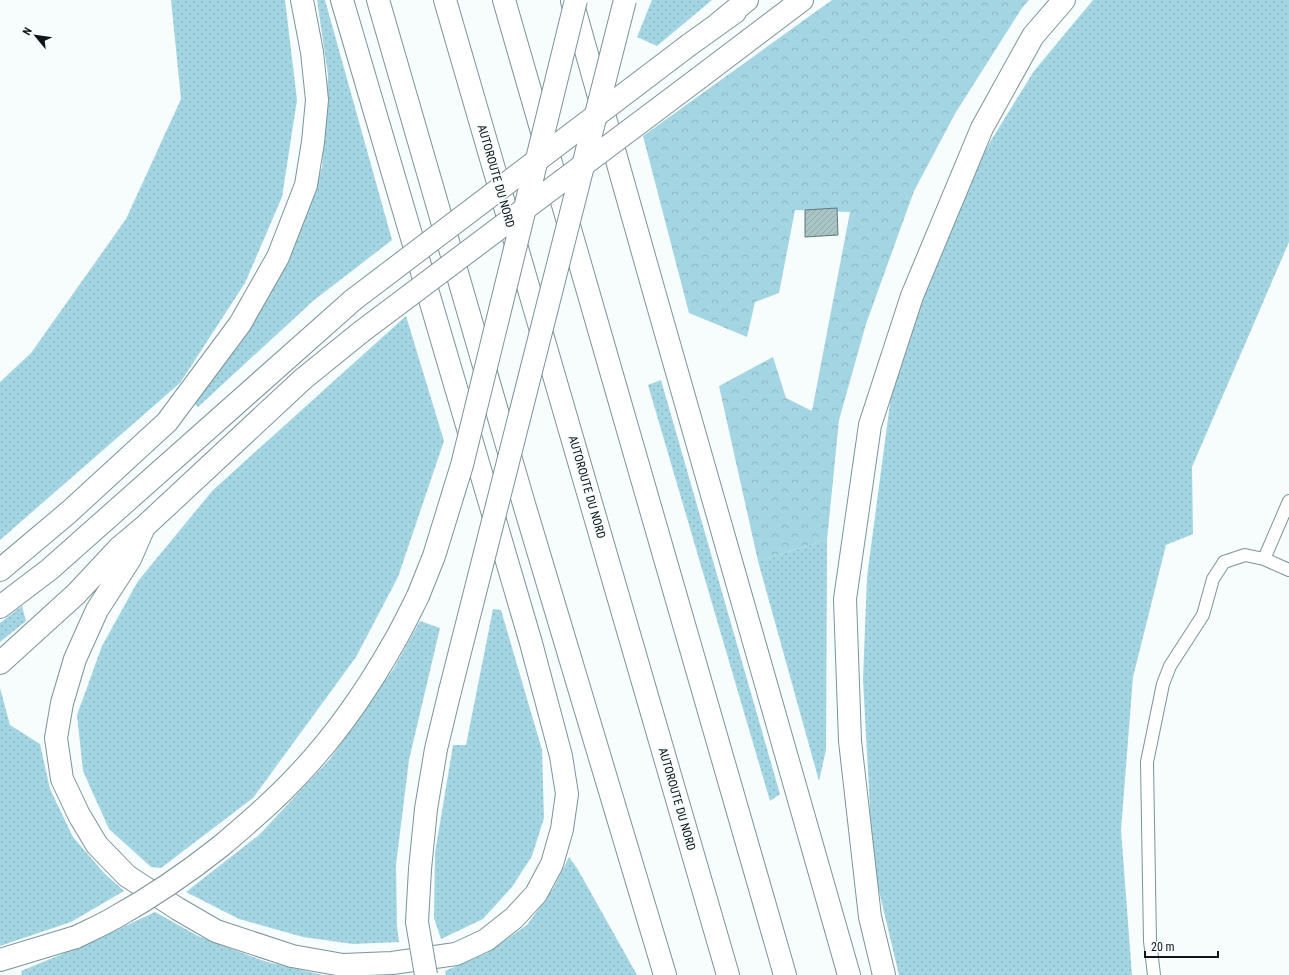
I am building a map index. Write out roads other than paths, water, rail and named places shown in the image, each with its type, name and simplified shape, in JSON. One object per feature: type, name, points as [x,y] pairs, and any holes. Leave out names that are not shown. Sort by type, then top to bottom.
[{"type":"highway","points":[[0,570],[68,512],[167,422],[240,324],[278,257],[306,185],[313,142],[317,100],[312,52],[302,0]]},
{"type":"highway","points":[[144,527],[130,559],[97,610],[75,659],[62,703],[56,738],[62,779],[79,815],[97,845],[127,876],[178,910],[216,931],[292,956],[343,965],[392,963],[456,954],[486,940],[514,918],[536,894],[552,864],[562,829],[567,794],[561,756],[532,643],[342,0]]},
{"type":"highway","points":[[378,0],[524,504],[665,975]]},
{"type":"highway","name":"AUTOROUTE DU NORD","points":[[445,0],[728,975]]},
{"type":"highway","points":[[504,0],[785,975]]},
{"type":"highway","points":[[572,0],[849,975]]},
{"type":"highway","points":[[0,960],[76,937],[114,918],[187,872],[221,846],[262,811],[300,773],[334,732],[374,676],[394,644],[418,596],[434,556],[462,465],[576,0]]},
{"type":"highway","points":[[426,975],[417,922],[420,869],[426,809],[436,749],[625,0]]},
{"type":"highway","points":[[719,23],[747,0]]},
{"type":"highway","points":[[0,607],[50,569],[353,300],[689,45],[752,0]]},
{"type":"highway","points":[[0,663],[76,594],[119,548],[144,527],[303,379],[361,332],[802,0]]},
{"type":"highway","points":[[884,975],[870,917],[850,741],[845,607],[870,425],[912,296],[982,128],[1033,36],[1064,0]]},
{"type":"lane","points":[[1264,559],[1289,501]]},
{"type":"lane","points":[[1154,975],[1150,941],[1147,762],[1163,684],[1170,666],[1203,615],[1213,580],[1224,562],[1245,555],[1264,559],[1289,570]]}]
